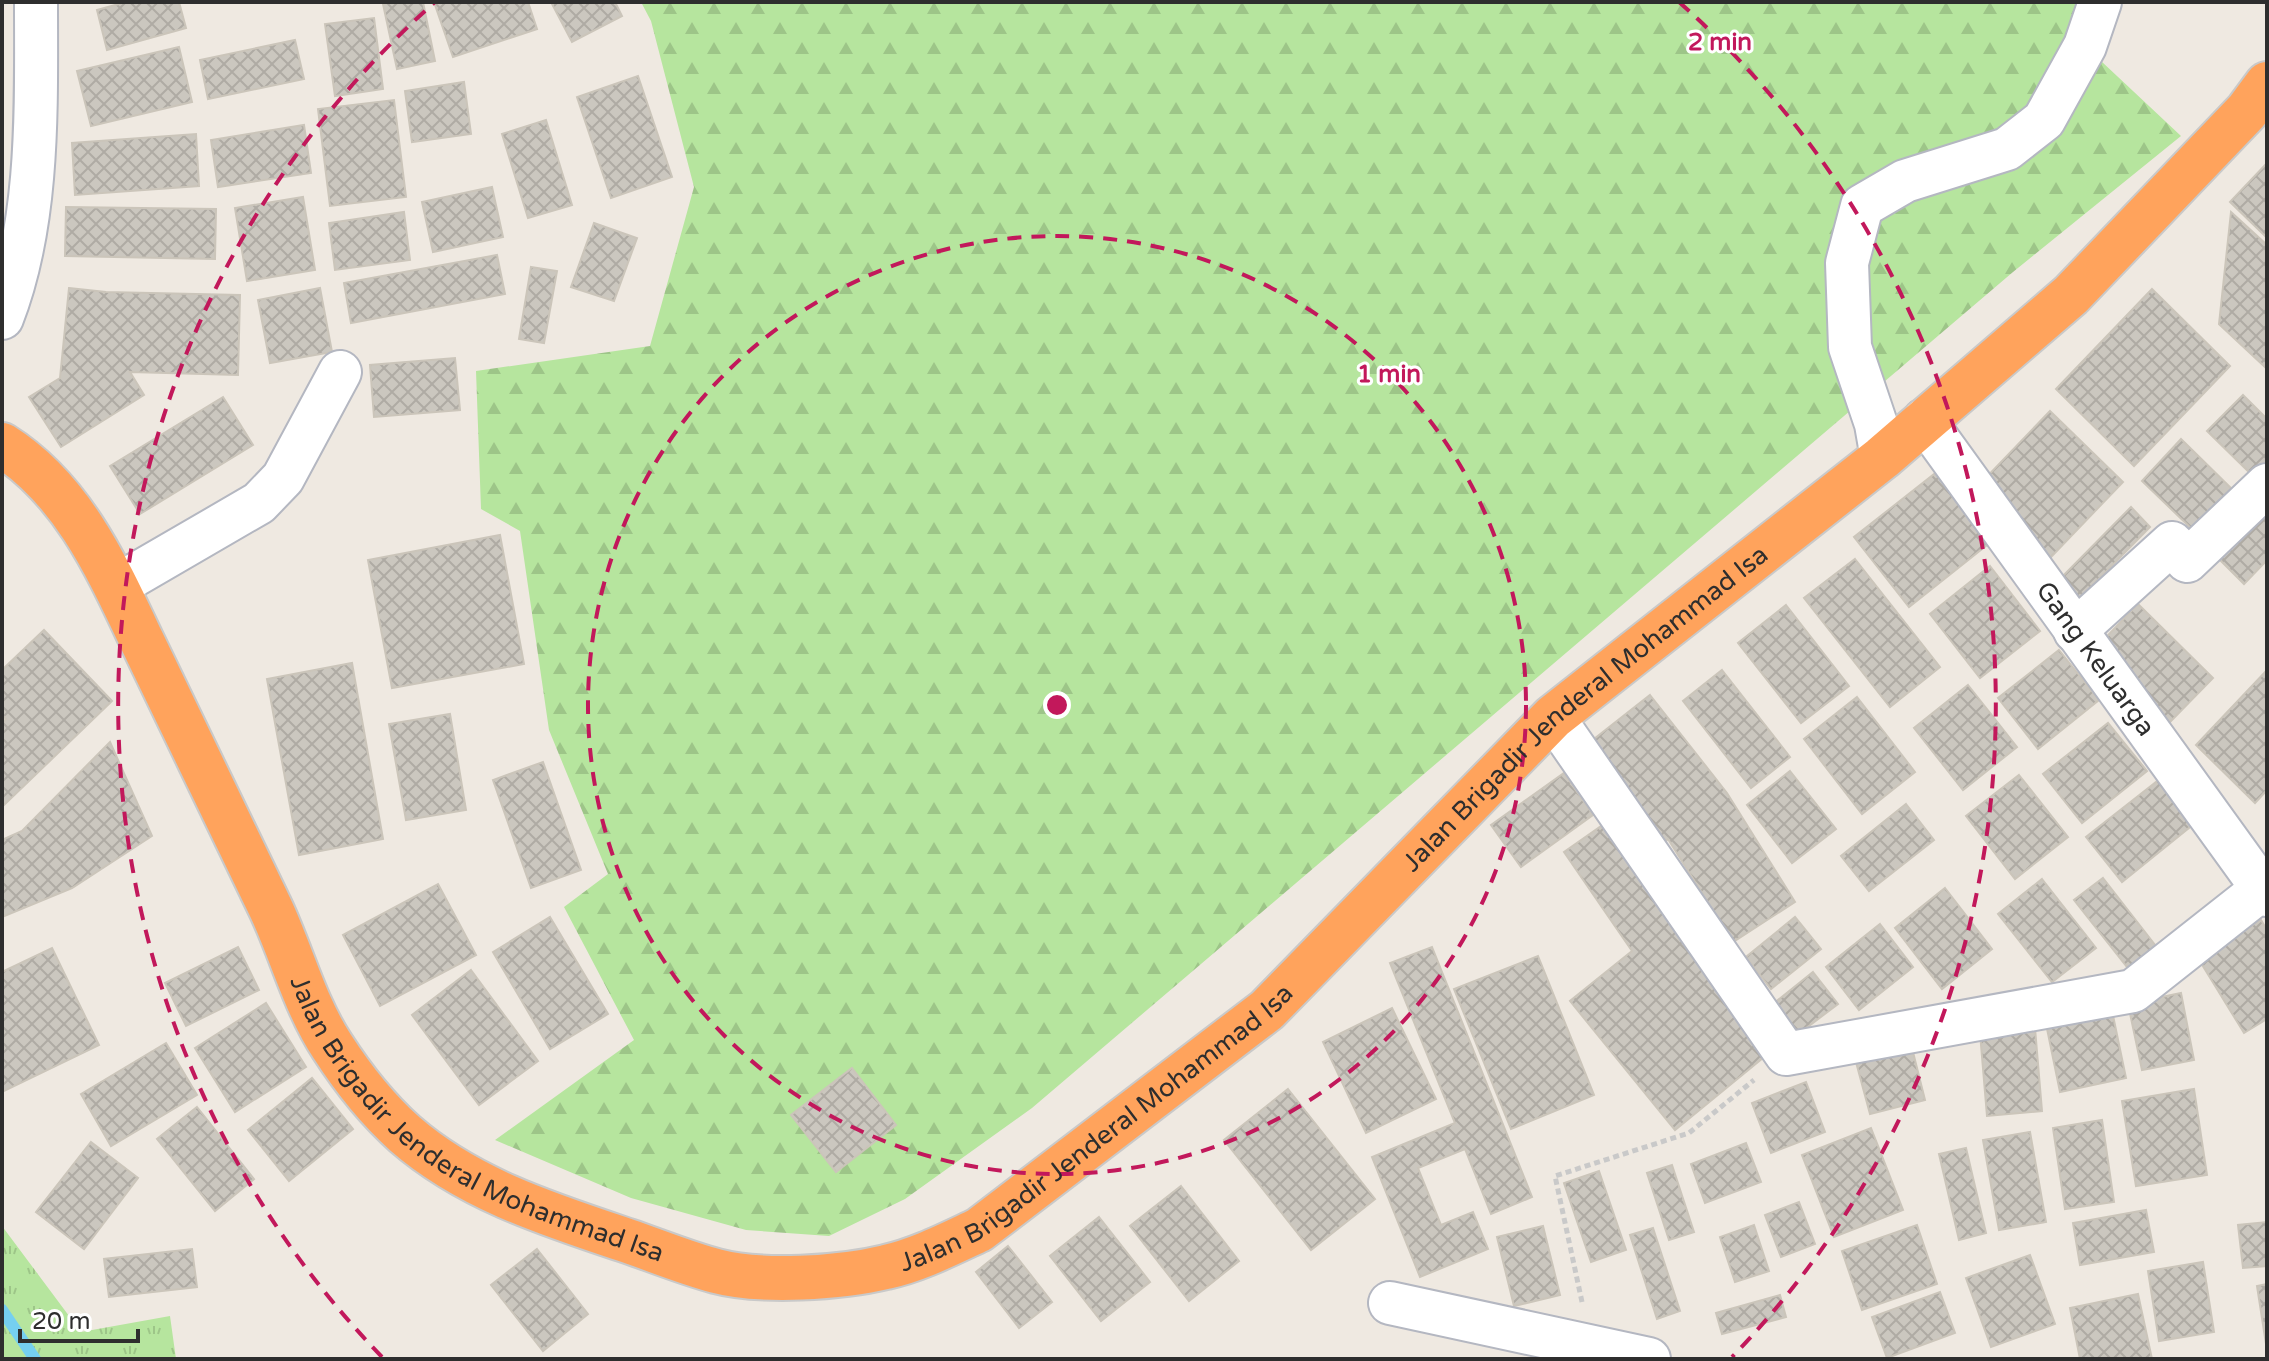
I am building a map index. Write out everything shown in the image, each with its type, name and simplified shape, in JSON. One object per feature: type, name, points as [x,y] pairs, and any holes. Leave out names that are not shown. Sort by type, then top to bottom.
[{"type":"highway","name":"Jalan Brigadir Jenderal Mohammad Isa","points":[[2,445],[22,458],[61,497],[100,553],[273,915],[331,1044],[371,1099],[404,1133],[452,1169],[533,1209],[719,1272],[771,1277],[844,1274],[888,1267],[979,1230],[1267,1010],[1553,717],[1882,458],[2071,295],[2247,111],[2267,84]]},
{"type":"street","points":[[2,318],[26,220],[36,127],[36,2]]},
{"type":"street","points":[[1882,458],[1876,424],[1850,347],[1847,263],[1862,206],[1905,181],[2007,149],[2044,120],[2085,46],[2100,2]]},
{"type":"street","points":[[116,586],[259,503],[283,478],[340,372]]},
{"type":"street","name":"Gang Keluarga","points":[[1924,420],[2264,892]]},
{"type":"street","points":[[2075,631],[2172,543],[2187,561],[2267,485]]},
{"type":"street","points":[[1553,717],[1786,1054],[2133,991],[2264,892]]},
{"type":"street","points":[[1390,1303],[1649,1359]]},
{"type":"path","points":[[1592,1347],[1555,1176],[1689,1133],[1786,1054]]},
{"type":"green space","points":[[641,2],[2115,2],[2085,46],[2181,136],[2013,272],[1032,1108],[905,1199],[829,1236],[746,1230],[631,1198],[495,1140],[634,1040],[564,907],[608,874],[549,730],[520,531],[481,509],[476,371],[650,346],[694,187],[651,21]]},
{"type":"green space","points":[[2,1226],[81,1332],[170,1316],[176,1359],[2,1359]]},
{"type":"building","points":[[126,2],[179,2],[186,28],[107,50],[97,10]]},
{"type":"building","points":[[423,2],[435,61],[397,69],[383,4]]},
{"type":"building","points":[[434,2],[528,2],[537,29],[453,57]]},
{"type":"building","points":[[551,2],[615,2],[622,16],[572,42]]},
{"type":"building","points":[[374,18],[383,89],[335,96],[325,24]]},
{"type":"building","points":[[295,40],[304,79],[208,99],[200,60]]},
{"type":"building","points":[[179,47],[192,102],[91,126],[77,71]]},
{"type":"building","points":[[638,76],[672,177],[611,198],[577,97]]},
{"type":"building","points":[[464,82],[471,134],[412,142],[405,91]]},
{"type":"building","points":[[394,100],[406,197],[330,206],[318,109]]},
{"type":"building","points":[[546,120],[572,205],[528,218],[502,134]]},
{"type":"building","points":[[304,125],[311,173],[218,187],[211,140]]},
{"type":"building","points":[[196,134],[199,186],[75,195],[72,143]]},
{"type":"building","points":[[2267,163],[2267,238],[2230,202]]},
{"type":"building","points":[[492,187],[503,237],[433,252],[422,202]]},
{"type":"building","points":[[303,197],[315,270],[247,281],[235,208]]},
{"type":"building","points":[[66,207],[216,209],[215,259],[65,256]]},
{"type":"building","points":[[404,212],[410,260],[335,270],[329,223]]},
{"type":"building","points":[[2231,212],[2267,245],[2267,369],[2219,324]]},
{"type":"building","points":[[594,223],[637,238],[614,301],[571,287]]},
{"type":"building","points":[[497,255],[505,294],[351,323],[344,283]]},
{"type":"building","points":[[531,267],[557,271],[544,343],[519,339]]},
{"type":"building","points":[[69,288],[106,292],[240,295],[238,375],[130,372],[144,395],[61,447],[29,397],[60,378]]},
{"type":"building","points":[[320,288],[332,352],[270,363],[258,300]]},
{"type":"building","points":[[2152,289],[2230,366],[2134,466],[2056,389]]},
{"type":"building","points":[[455,358],[460,410],[374,417],[370,365]]},
{"type":"building","points":[[2243,395],[2267,419],[2267,461],[2253,476],[2207,431]]},
{"type":"building","points":[[223,397],[253,445],[140,514],[110,466]]},
{"type":"building","points":[[2050,411],[2123,482],[2051,557],[1978,486]]},
{"type":"building","points":[[2181,439],[2235,492],[2196,533],[2142,481]]},
{"type":"building","points":[[1938,471],[1992,541],[1909,607],[1854,537]]},
{"type":"building","points":[[2267,501],[2267,560],[2244,584],[2209,549]]},
{"type":"building","points":[[2131,507],[2150,527],[2079,599],[2059,580]]},
{"type":"building","points":[[500,535],[524,664],[392,688],[368,560]]},
{"type":"building","points":[[1855,559],[1940,667],[1890,707],[1804,598]]},
{"type":"building","points":[[1990,566],[2040,631],[1980,678],[1930,614]]},
{"type":"building","points":[[2138,604],[2213,678],[2168,724],[2093,651]]},
{"type":"building","points":[[1786,605],[1849,686],[1801,723],[1738,643]]},
{"type":"building","points":[[44,630],[112,701],[2,807],[2,723],[6,719],[2,715],[2,670]]},
{"type":"building","points":[[2059,650],[2099,700],[2038,749],[1998,698]]},
{"type":"building","points":[[352,663],[383,839],[299,855],[267,679]]},
{"type":"building","points":[[1722,670],[1790,757],[1751,788],[1683,701]]},
{"type":"building","points":[[2267,670],[2267,790],[2255,803],[2196,745]]},
{"type":"building","points":[[1968,685],[2017,747],[1963,790],[1914,728]]},
{"type":"building","points":[[1650,695],[1727,793],[1795,902],[1733,942],[1668,839],[1666,841],[1589,743]]},
{"type":"building","points":[[1857,697],[1915,772],[1862,814],[1804,739]]},
{"type":"building","points":[[450,714],[466,810],[406,820],[389,724]]},
{"type":"building","points":[[2108,723],[2147,771],[2082,823],[2043,774]]},
{"type":"building","points":[[110,742],[152,836],[72,888],[2,917],[2,840],[22,831]]},
{"type":"building","points":[[543,762],[581,870],[531,888],[493,780]]},
{"type":"building","points":[[1790,771],[1836,829],[1792,863],[1747,805]]},
{"type":"building","points":[[1564,773],[1593,815],[1521,867],[1491,825]]},
{"type":"building","points":[[2019,775],[2068,837],[2015,879],[1966,816]]},
{"type":"building","points":[[2165,775],[2200,819],[2122,882],[2086,837]]},
{"type":"building","points":[[1906,804],[1934,840],[1869,891],[1841,856]]},
{"type":"building","points":[[1607,822],[1775,1048],[1675,1130],[1570,1001],[1632,951],[1564,852]]},
{"type":"building","points":[[2103,878],[2159,950],[2131,972],[2074,900]]},
{"type":"building","points":[[2042,879],[2096,948],[2052,982],[1998,914]]},
{"type":"building","points":[[438,884],[476,955],[380,1006],[343,935]]},
{"type":"building","points":[[1945,888],[1992,949],[1942,989],[1895,928]]},
{"type":"building","points":[[550,917],[608,1014],[550,1049],[493,952]]},
{"type":"building","points":[[1795,917],[1821,949],[1771,989],[1746,957]]},
{"type":"building","points":[[2261,920],[2267,930],[2267,1019],[2244,1033],[2198,958]]},
{"type":"building","points":[[1880,924],[1913,967],[1859,1010],[1826,967]]},
{"type":"building","points":[[238,947],[259,990],[186,1026],[165,983]]},
{"type":"building","points":[[1432,947],[1532,1197],[1491,1214],[1465,1149],[1418,1168],[1441,1225],[1473,1212],[1488,1249],[1420,1277],[1372,1157],[1455,1123],[1390,963]]},
{"type":"building","points":[[52,948],[99,1045],[2,1092],[2,972]]},
{"type":"building","points":[[1538,956],[1594,1095],[1511,1129],[1454,989]]},
{"type":"building","points":[[471,970],[538,1061],[479,1105],[412,1015]]},
{"type":"building","points":[[1813,972],[1838,1004],[1797,1035],[1773,1004]]},
{"type":"building","points":[[2181,993],[2194,1060],[2142,1070],[2128,1004]]},
{"type":"building","points":[[2110,1001],[2126,1078],[2060,1092],[2044,1014]]},
{"type":"building","points":[[266,1003],[306,1067],[235,1112],[195,1048]]},
{"type":"building","points":[[1392,1008],[1436,1099],[1366,1133],[1323,1042]]},
{"type":"building","points":[[2035,1028],[2042,1111],[1987,1116],[1980,1033]]},
{"type":"building","points":[[1909,1036],[1925,1100],[1870,1114],[1853,1051]]},
{"type":"building","points":[[166,1043],[197,1095],[111,1146],[81,1094]]},
{"type":"building","points":[[852,1068],[896,1125],[836,1172],[791,1115]]},
{"type":"building","points":[[312,1078],[353,1129],[289,1181],[248,1130]]},
{"type":"building","points":[[1806,1082],[1825,1132],[1771,1153],[1752,1103]]},
{"type":"building","points":[[1288,1089],[1375,1199],[1311,1250],[1224,1140]]},
{"type":"building","points":[[2194,1089],[2207,1175],[2136,1186],[2122,1101]]},
{"type":"building","points":[[197,1107],[254,1179],[215,1211],[157,1139]]},
{"type":"building","points":[[2102,1120],[2114,1202],[2065,1209],[2053,1128]]},
{"type":"building","points":[[1871,1128],[1903,1210],[1834,1237],[1802,1155]]},
{"type":"building","points":[[2030,1132],[2046,1222],[1999,1230],[1983,1140]]},
{"type":"building","points":[[91,1142],[138,1178],[84,1249],[36,1212]]},
{"type":"building","points":[[1746,1143],[1761,1182],[1705,1203],[1691,1164]]},
{"type":"building","points":[[1966,1148],[1986,1233],[1959,1240],[1939,1154]]},
{"type":"building","points":[[1672,1165],[1694,1232],[1669,1240],[1647,1173]]},
{"type":"building","points":[[1599,1171],[1626,1250],[1591,1262],[1564,1183]]},
{"type":"building","points":[[1181,1186],[1239,1261],[1189,1301],[1130,1226]]},
{"type":"building","points":[[1799,1202],[1815,1244],[1781,1257],[1765,1215]]},
{"type":"building","points":[[2146,1210],[2154,1252],[2080,1265],[2073,1223]]},
{"type":"building","points":[[1099,1217],[1150,1282],[1101,1321],[1050,1256]]},
{"type":"building","points":[[2267,1222],[2267,1266],[2243,1268],[2238,1225]]},
{"type":"building","points":[[1754,1225],[1769,1271],[1735,1282],[1720,1237]]},
{"type":"building","points":[[1917,1225],[1937,1284],[1862,1310],[1842,1251]]},
{"type":"building","points":[[1543,1226],[1560,1295],[1514,1306],[1497,1237]]},
{"type":"building","points":[[1653,1228],[1680,1311],[1657,1319],[1630,1235]]},
{"type":"building","points":[[1008,1246],[1052,1302],[1019,1328],[976,1272]]},
{"type":"building","points":[[192,1249],[197,1287],[109,1297],[104,1259]]},
{"type":"building","points":[[537,1249],[588,1314],[543,1351],[491,1285]]},
{"type":"building","points":[[2030,1255],[2055,1324],[1991,1347],[1966,1278]]},
{"type":"building","points":[[2203,1262],[2214,1332],[2159,1341],[2148,1271]]},
{"type":"building","points":[[2267,1284],[2267,1344],[2266,1344],[2257,1286]]},
{"type":"building","points":[[1940,1292],[1955,1333],[1887,1358],[1872,1317]]},
{"type":"building","points":[[2138,1294],[2152,1359],[2080,1359],[2070,1308]]},
{"type":"building","points":[[1780,1295],[1786,1317],[1722,1334],[1716,1313]]},
{"type":"waterway","points":[[2,1310],[35,1359]]}]
